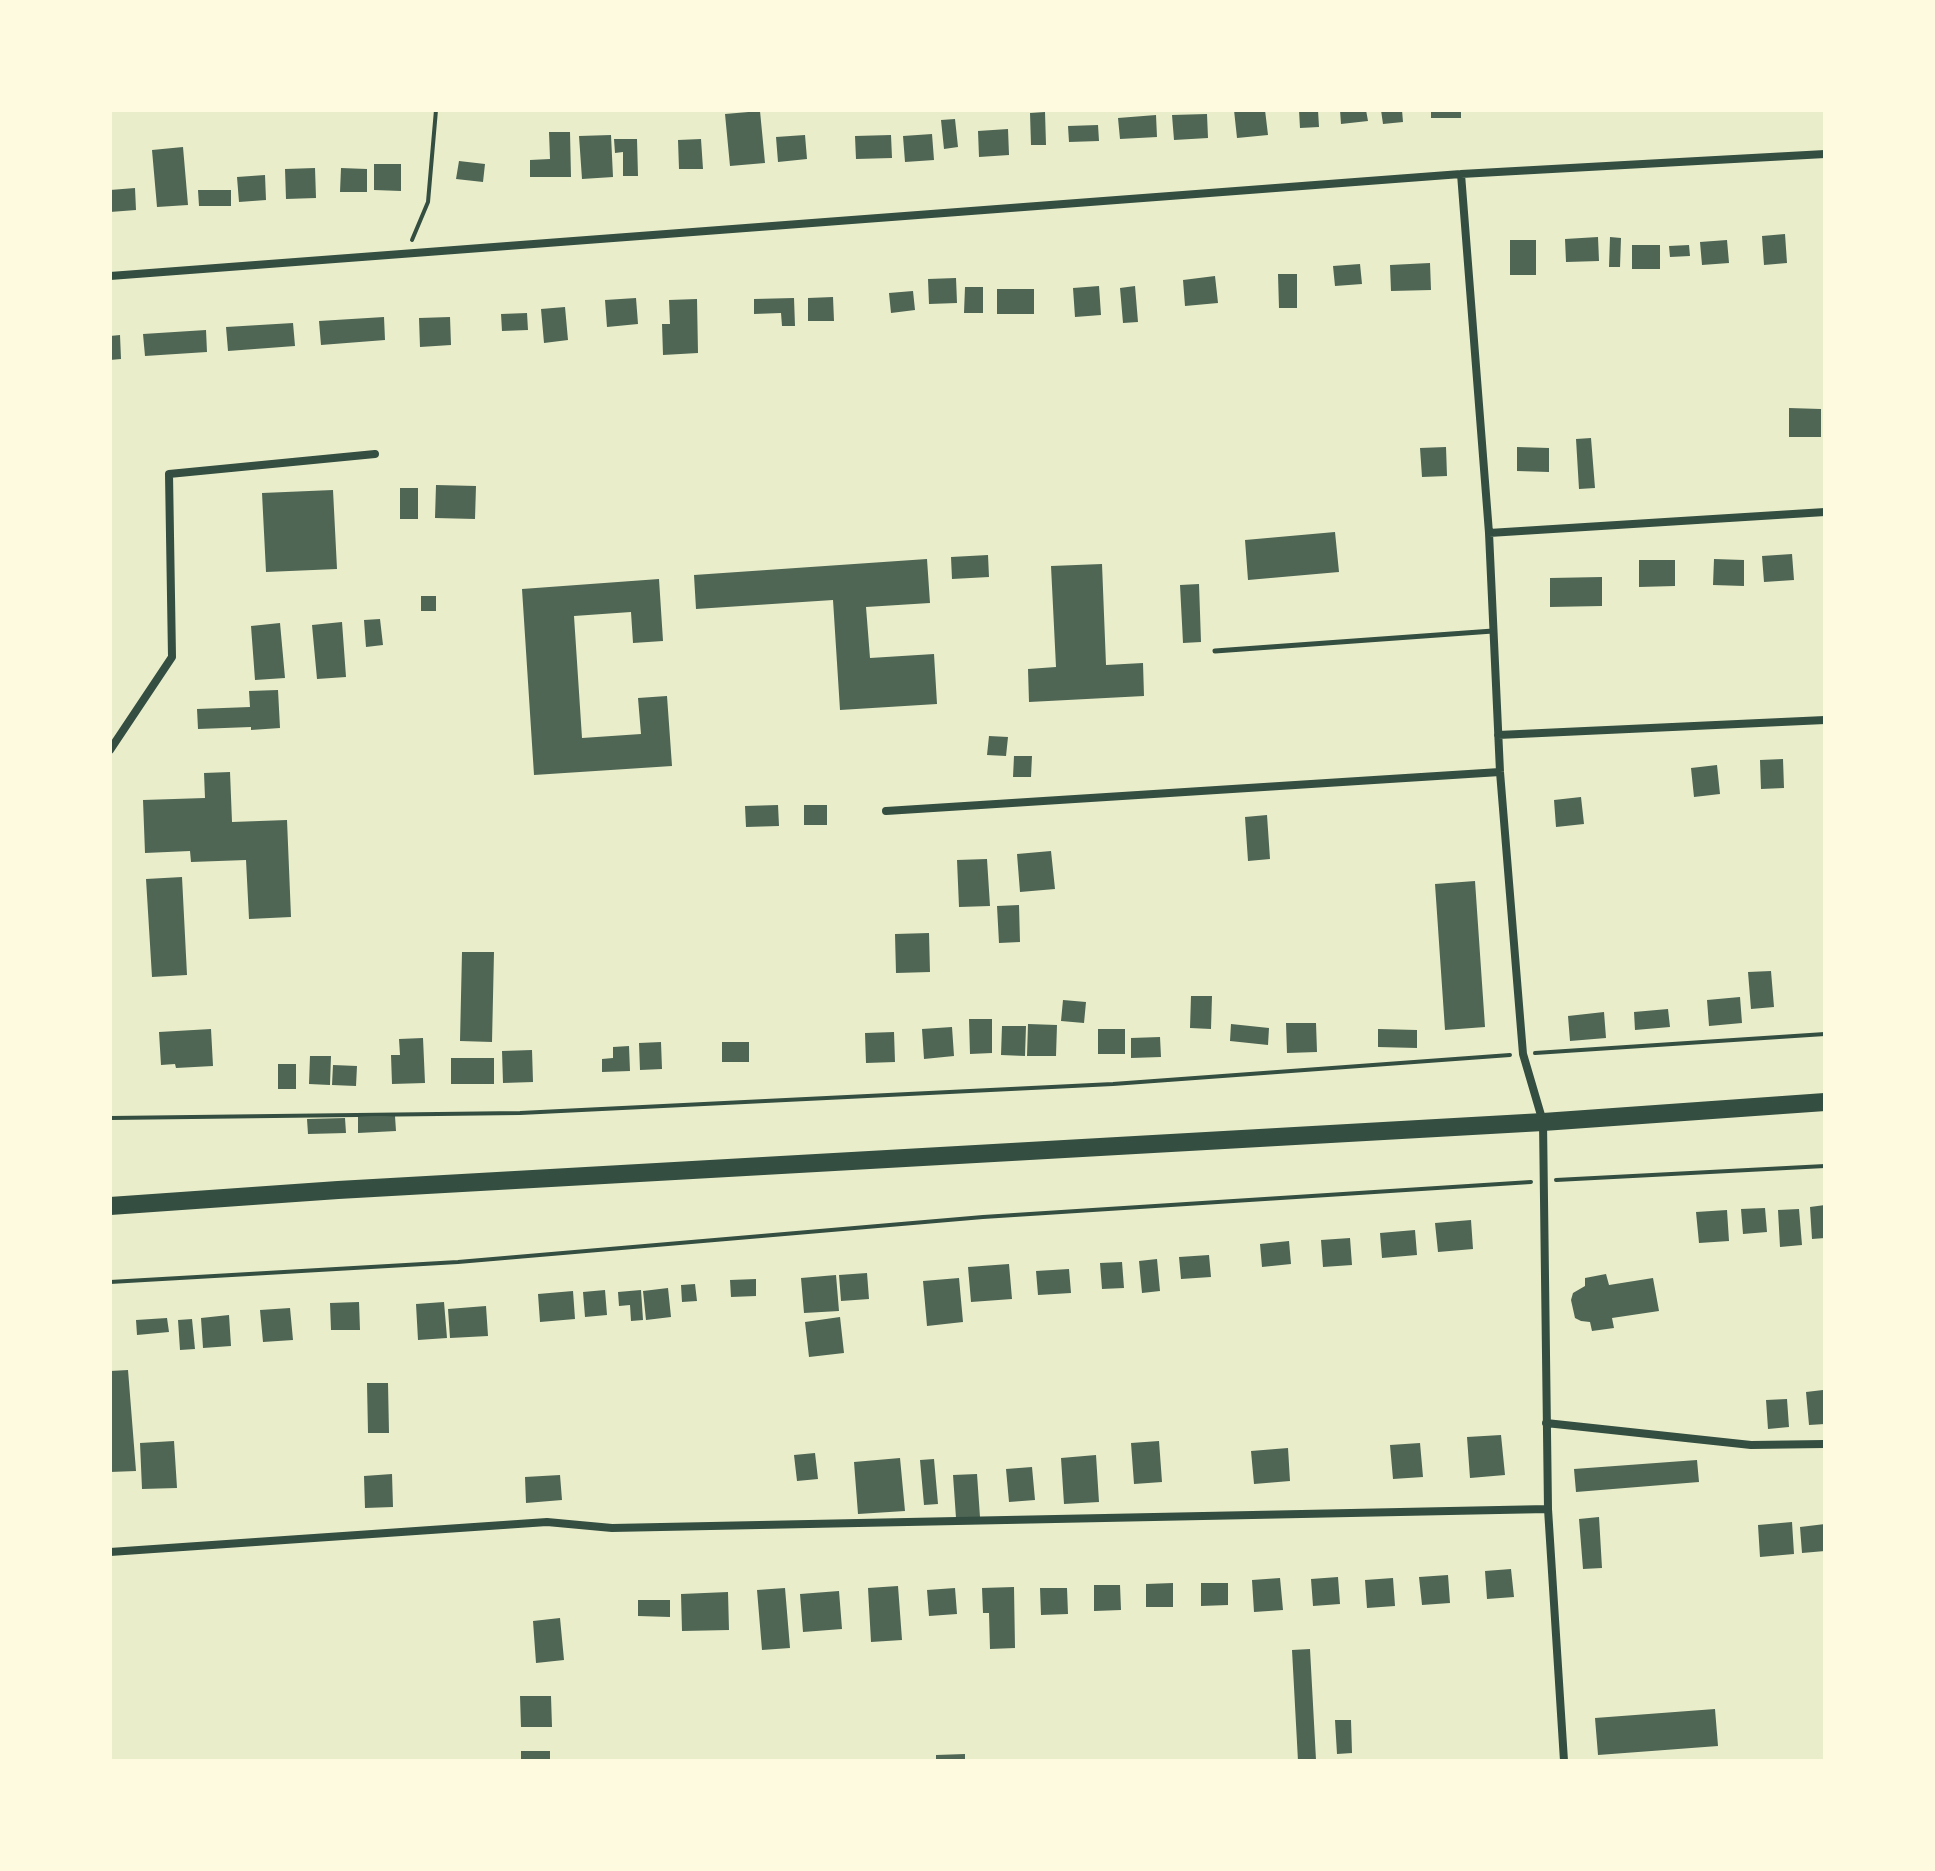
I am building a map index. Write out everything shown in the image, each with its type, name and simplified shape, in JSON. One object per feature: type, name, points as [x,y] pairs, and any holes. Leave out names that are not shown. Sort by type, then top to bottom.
[{"type":"main road","points":[[110,1206],[338,1190],[1543,1122],[1825,1102]]},
{"type":"street","points":[[110,276],[1461,174],[1825,154]]},
{"type":"street","points":[[1461,174],[1489,533],[1500,772],[1523,1054],[1543,1122],[1548,1509],[1564,1761]]},
{"type":"street","points":[[110,750],[172,657],[169,474],[375,454]]},
{"type":"street","points":[[1489,533],[1825,512]]},
{"type":"street","points":[[1498,735],[1825,720]]},
{"type":"street","points":[[886,811],[1500,772]]},
{"type":"street","points":[[1546,1423],[1751,1445],[1825,1444]]},
{"type":"street","points":[[110,1552],[547,1522],[612,1528],[1548,1509]]},
{"type":"lane","points":[[1215,651],[1493,631]]},
{"type":"path","points":[[407,254],[428,202],[436,110]]},
{"type":"path","points":[[110,1118],[536,1112],[1113,1084],[1825,1034]]},
{"type":"path","points":[[110,1282],[458,1262],[983,1217],[1825,1166]]},
{"type":"building","points":[[1234,110],[1265,110],[1268,135],[1237,138]]},
{"type":"building","points":[[1299,110],[1318,110],[1319,127],[1300,128]]},
{"type":"building","points":[[1340,110],[1366,110],[1368,121],[1341,124]]},
{"type":"building","points":[[1381,110],[1402,110],[1403,122],[1383,124]]},
{"type":"building","points":[[1431,110],[1461,110],[1461,118],[1431,118]]},
{"type":"building","points":[[760,111],[765,163],[730,166],[725,114]]},
{"type":"building","points":[[1045,112],[1046,145],[1031,145],[1030,113]]},
{"type":"building","points":[[1207,114],[1208,138],[1174,140],[1172,115]]},
{"type":"building","points":[[1156,115],[1157,137],[1120,139],[1118,118]]},
{"type":"building","points":[[955,119],[958,147],[944,149],[941,120]]},
{"type":"building","points":[[1098,125],[1099,141],[1069,142],[1068,126]]},
{"type":"building","points":[[1008,129],[1009,155],[979,157],[978,131]]},
{"type":"building","points":[[549,132],[570,132],[571,177],[530,177],[530,160],[550,159]]},
{"type":"building","points":[[932,134],[934,160],[905,162],[903,136]]},
{"type":"building","points":[[611,135],[613,177],[582,179],[579,136]]},
{"type":"building","points":[[805,135],[807,159],[778,162],[776,137]]},
{"type":"building","points":[[891,135],[892,158],[856,159],[855,136]]},
{"type":"building","points":[[614,139],[637,139],[638,176],[623,176],[623,152],[615,153]]},
{"type":"building","points":[[701,139],[703,169],[679,169],[678,140]]},
{"type":"building","points":[[183,147],[188,205],[157,207],[152,150]]},
{"type":"building","points":[[459,161],[485,164],[483,182],[456,179]]},
{"type":"building","points":[[374,164],[401,164],[401,191],[374,190]]},
{"type":"building","points":[[315,168],[316,198],[286,199],[285,169]]},
{"type":"building","points":[[341,168],[367,169],[367,192],[340,192]]},
{"type":"building","points":[[265,175],[266,200],[239,202],[237,177]]},
{"type":"building","points":[[135,188],[136,210],[110,212],[110,190]]},
{"type":"building","points":[[198,190],[231,190],[231,206],[199,206]]},
{"type":"building","points":[[1785,234],[1787,263],[1764,265],[1762,236]]},
{"type":"building","points":[[1598,237],[1599,261],[1566,262],[1565,239]]},
{"type":"building","points":[[1610,237],[1621,238],[1620,267],[1609,267]]},
{"type":"building","points":[[1510,240],[1536,240],[1536,275],[1510,275]]},
{"type":"building","points":[[1727,240],[1729,263],[1702,265],[1700,242]]},
{"type":"building","points":[[1632,245],[1660,245],[1660,269],[1632,269]]},
{"type":"building","points":[[1689,245],[1690,256],[1670,257],[1669,246]]},
{"type":"building","points":[[1430,263],[1431,290],[1391,291],[1390,265]]},
{"type":"building","points":[[1360,264],[1362,284],[1335,286],[1333,266]]},
{"type":"building","points":[[1278,274],[1297,274],[1297,308],[1279,308]]},
{"type":"building","points":[[1215,276],[1218,303],[1185,306],[1183,280]]},
{"type":"building","points":[[956,278],[957,303],[929,304],[928,279]]},
{"type":"building","points":[[1099,286],[1101,315],[1075,317],[1073,288]]},
{"type":"building","points":[[1135,286],[1138,322],[1123,323],[1120,288]]},
{"type":"building","points":[[965,287],[983,287],[983,313],[964,313]]},
{"type":"building","points":[[997,289],[1034,289],[1034,314],[997,314]]},
{"type":"building","points":[[913,291],[915,310],[891,313],[889,293]]},
{"type":"building","points":[[833,297],[834,321],[808,321],[808,298]]},
{"type":"building","points":[[636,298],[638,324],[607,327],[605,300]]},
{"type":"building","points":[[794,298],[795,326],[782,326],[781,313],[754,314],[754,299]]},
{"type":"building","points":[[697,299],[698,353],[663,355],[662,324],[670,324],[669,300]]},
{"type":"building","points":[[565,307],[568,340],[544,343],[541,309]]},
{"type":"building","points":[[527,313],[528,330],[502,331],[501,314]]},
{"type":"building","points":[[384,317],[385,340],[321,345],[319,321]]},
{"type":"building","points":[[450,317],[451,345],[420,347],[419,318]]},
{"type":"building","points":[[293,323],[295,346],[228,351],[226,327]]},
{"type":"building","points":[[206,330],[207,352],[145,356],[143,334]]},
{"type":"building","points":[[120,335],[121,359],[110,360],[110,336]]},
{"type":"building","points":[[1789,408],[1821,409],[1821,437],[1789,437]]},
{"type":"building","points":[[1591,438],[1595,488],[1579,489],[1576,439]]},
{"type":"building","points":[[1446,447],[1447,476],[1422,477],[1420,448]]},
{"type":"building","points":[[1517,447],[1549,448],[1549,472],[1517,471]]},
{"type":"building","points":[[436,485],[476,486],[475,519],[435,518]]},
{"type":"building","points":[[400,488],[418,488],[418,519],[400,519]]},
{"type":"building","points":[[333,490],[337,569],[266,572],[262,493]]},
{"type":"building","points":[[1335,532],[1339,572],[1248,580],[1245,540]]},
{"type":"building","points":[[1792,554],[1794,580],[1764,582],[1762,556]]},
{"type":"building","points":[[988,555],[989,577],[952,579],[951,557]]},
{"type":"building","points":[[927,559],[930,603],[866,607],[870,658],[934,654],[937,704],[840,710],[833,600],[696,609],[694,575]]},
{"type":"building","points":[[1714,559],[1744,560],[1744,586],[1713,585]]},
{"type":"building","points":[[1639,560],[1675,560],[1675,586],[1639,587]]},
{"type":"building","points":[[1102,564],[1106,665],[1143,663],[1144,696],[1029,702],[1028,669],[1056,667],[1051,566]]},
{"type":"building","points":[[1602,577],[1602,606],[1550,607],[1550,578]]},
{"type":"building","points":[[659,579],[663,641],[633,643],[631,612],[574,616],[582,738],[641,734],[638,698],[667,696],[672,766],[534,775],[522,589]]},
{"type":"building","points":[[1199,584],[1201,642],[1183,643],[1180,585]]},
{"type":"building","points":[[421,596],[436,596],[436,611],[421,611]]},
{"type":"building","points":[[380,619],[383,645],[366,647],[364,620]]},
{"type":"building","points":[[342,622],[346,677],[317,679],[312,625]]},
{"type":"building","points":[[280,623],[285,678],[255,680],[251,626]]},
{"type":"building","points":[[278,690],[280,728],[198,729],[197,709],[250,707],[249,691]]},
{"type":"building","points":[[989,736],[1008,737],[1006,756],[987,755]]},
{"type":"building","points":[[1014,756],[1032,756],[1031,777],[1013,777]]},
{"type":"building","points":[[1783,759],[1784,788],[1761,789],[1760,760]]},
{"type":"building","points":[[1717,765],[1720,794],[1694,797],[1691,768]]},
{"type":"building","points":[[230,772],[232,822],[287,820],[291,917],[249,919],[246,860],[191,862],[190,851],[145,853],[143,800],[205,798],[204,773]]},
{"type":"building","points":[[1581,797],[1584,824],[1556,827],[1554,800]]},
{"type":"building","points":[[778,805],[779,826],[746,827],[745,806]]},
{"type":"building","points":[[804,805],[827,805],[827,825],[804,825]]},
{"type":"building","points":[[1267,815],[1270,859],[1248,861],[1245,817]]},
{"type":"building","points":[[1051,851],[1055,889],[1020,892],[1017,854]]},
{"type":"building","points":[[987,859],[990,906],[959,907],[957,860]]},
{"type":"building","points":[[182,877],[187,975],[152,977],[146,879]]},
{"type":"building","points":[[1475,881],[1485,1027],[1445,1030],[1435,884]]},
{"type":"building","points":[[1019,905],[1020,942],[999,943],[997,906]]},
{"type":"building","points":[[929,933],[930,972],[896,973],[895,934]]},
{"type":"building","points":[[462,952],[494,952],[492,1042],[460,1041]]},
{"type":"building","points":[[1771,971],[1774,1007],[1751,1009],[1748,972]]},
{"type":"building","points":[[1191,996],[1212,996],[1211,1029],[1190,1028]]},
{"type":"building","points":[[1740,997],[1742,1023],[1709,1026],[1707,1000]]},
{"type":"building","points":[[1063,1000],[1086,1002],[1084,1023],[1061,1021]]},
{"type":"building","points":[[1668,1009],[1670,1027],[1635,1030],[1634,1012]]},
{"type":"building","points":[[1604,1012],[1606,1038],[1570,1041],[1568,1016]]},
{"type":"building","points":[[969,1019],[992,1019],[992,1053],[970,1054]]},
{"type":"building","points":[[1286,1023],[1316,1023],[1317,1052],[1287,1053]]},
{"type":"building","points":[[1028,1024],[1057,1025],[1056,1056],[1027,1056]]},
{"type":"building","points":[[1231,1024],[1269,1028],[1268,1045],[1230,1041]]},
{"type":"building","points":[[1002,1026],[1026,1026],[1025,1056],[1001,1055]]},
{"type":"building","points":[[952,1027],[954,1056],[924,1059],[922,1029]]},
{"type":"building","points":[[211,1029],[213,1066],[176,1068],[175,1064],[161,1065],[159,1032]]},
{"type":"building","points":[[1098,1029],[1125,1029],[1125,1054],[1098,1054]]},
{"type":"building","points":[[1378,1029],[1417,1030],[1417,1048],[1378,1047]]},
{"type":"building","points":[[894,1032],[895,1062],[866,1063],[865,1033]]},
{"type":"building","points":[[1160,1037],[1161,1057],[1131,1058],[1131,1038]]},
{"type":"building","points":[[423,1038],[425,1083],[392,1084],[391,1055],[400,1055],[399,1039]]},
{"type":"building","points":[[661,1042],[662,1069],[640,1070],[639,1043]]},
{"type":"building","points":[[722,1042],[749,1042],[749,1062],[722,1062]]},
{"type":"building","points":[[629,1046],[630,1071],[602,1072],[602,1059],[613,1058],[613,1047]]},
{"type":"building","points":[[532,1050],[533,1082],[503,1083],[502,1051]]},
{"type":"building","points":[[310,1056],[331,1056],[330,1085],[309,1084]]},
{"type":"building","points":[[451,1058],[494,1058],[494,1084],[451,1084]]},
{"type":"building","points":[[278,1064],[296,1064],[296,1089],[278,1089]]},
{"type":"building","points":[[333,1065],[357,1066],[356,1086],[332,1085]]},
{"type":"building","points":[[395,1116],[396,1131],[358,1133],[358,1117]]},
{"type":"building","points":[[345,1118],[346,1133],[308,1134],[307,1119]]},
{"type":"building","points":[[1825,1205],[1825,1238],[1812,1239],[1810,1207]]},
{"type":"building","points":[[1765,1208],[1767,1232],[1743,1234],[1741,1209]]},
{"type":"building","points":[[1799,1209],[1802,1245],[1780,1247],[1778,1210]]},
{"type":"building","points":[[1727,1210],[1729,1241],[1699,1243],[1696,1212]]},
{"type":"building","points":[[1471,1220],[1473,1249],[1438,1252],[1435,1223]]},
{"type":"building","points":[[1415,1230],[1417,1255],[1382,1258],[1380,1233]]},
{"type":"building","points":[[1350,1238],[1352,1265],[1323,1267],[1321,1240]]},
{"type":"building","points":[[1289,1241],[1291,1264],[1262,1267],[1260,1244]]},
{"type":"building","points":[[1209,1255],[1211,1277],[1181,1279],[1179,1257]]},
{"type":"building","points":[[1157,1259],[1160,1291],[1142,1293],[1139,1261]]},
{"type":"building","points":[[1122,1262],[1124,1288],[1102,1289],[1100,1263]]},
{"type":"building","points":[[1009,1264],[1012,1299],[971,1302],[968,1267]]},
{"type":"building","points":[[1069,1269],[1071,1293],[1038,1295],[1036,1271]]},
{"type":"building","points":[[867,1273],[869,1299],[841,1301],[839,1275]]},
{"type":"building","points":[[1606,1274],[1609,1285],[1653,1278],[1659,1311],[1612,1318],[1614,1328],[1592,1331],[1590,1322],[1575,1318],[1571,1300],[1573,1293],[1585,1286],[1585,1278]]},
{"type":"building","points":[[836,1275],[839,1311],[804,1313],[801,1278]]},
{"type":"building","points":[[959,1278],[963,1322],[927,1326],[923,1281]]},
{"type":"building","points":[[756,1279],[756,1296],[731,1297],[730,1280]]},
{"type":"building","points":[[695,1284],[697,1301],[682,1302],[681,1285]]},
{"type":"building","points":[[668,1288],[671,1317],[646,1320],[643,1291]]},
{"type":"building","points":[[605,1290],[607,1315],[585,1317],[583,1292]]},
{"type":"building","points":[[641,1290],[643,1320],[631,1321],[630,1305],[619,1306],[618,1292]]},
{"type":"building","points":[[573,1291],[575,1319],[540,1322],[538,1294]]},
{"type":"building","points":[[359,1302],[360,1330],[331,1330],[330,1303]]},
{"type":"building","points":[[444,1302],[447,1338],[418,1340],[416,1304]]},
{"type":"building","points":[[486,1306],[488,1336],[450,1338],[448,1309]]},
{"type":"building","points":[[290,1308],[293,1340],[263,1342],[260,1310]]},
{"type":"building","points":[[229,1315],[231,1346],[203,1348],[201,1318]]},
{"type":"building","points":[[840,1317],[844,1353],[809,1357],[805,1322]]},
{"type":"building","points":[[167,1318],[169,1332],[137,1335],[136,1320]]},
{"type":"building","points":[[192,1319],[195,1349],[180,1350],[178,1320]]},
{"type":"building","points":[[128,1370],[136,1471],[110,1472],[110,1371]]},
{"type":"building","points":[[367,1383],[388,1383],[389,1433],[368,1433]]},
{"type":"building","points":[[1823,1390],[1825,1424],[1809,1425],[1806,1392]]},
{"type":"building","points":[[1787,1399],[1789,1427],[1768,1429],[1766,1400]]},
{"type":"building","points":[[1501,1435],[1505,1475],[1470,1478],[1467,1437]]},
{"type":"building","points":[[174,1441],[177,1488],[142,1489],[140,1443]]},
{"type":"building","points":[[1159,1441],[1162,1482],[1134,1484],[1131,1443]]},
{"type":"building","points":[[1420,1443],[1423,1477],[1393,1479],[1390,1445]]},
{"type":"building","points":[[1288,1448],[1290,1481],[1254,1484],[1251,1451]]},
{"type":"building","points":[[815,1453],[818,1479],[797,1481],[794,1455]]},
{"type":"building","points":[[1096,1455],[1099,1502],[1064,1504],[1061,1458]]},
{"type":"building","points":[[900,1458],[905,1511],[858,1514],[854,1462]]},
{"type":"building","points":[[934,1459],[938,1504],[924,1505],[920,1460]]},
{"type":"building","points":[[1697,1460],[1699,1482],[1576,1492],[1574,1469]]},
{"type":"building","points":[[1032,1467],[1035,1500],[1009,1502],[1006,1469]]},
{"type":"building","points":[[392,1474],[393,1507],[365,1508],[364,1476]]},
{"type":"building","points":[[977,1474],[980,1517],[956,1518],[953,1475]]},
{"type":"building","points":[[560,1475],[562,1500],[526,1503],[525,1477]]},
{"type":"building","points":[[1599,1517],[1602,1568],[1583,1569],[1579,1519]]},
{"type":"building","points":[[1792,1522],[1794,1554],[1760,1557],[1758,1525]]},
{"type":"building","points":[[1825,1524],[1825,1551],[1802,1553],[1800,1527]]},
{"type":"building","points":[[1511,1569],[1514,1597],[1487,1599],[1485,1571]]},
{"type":"building","points":[[1448,1575],[1450,1603],[1422,1605],[1419,1577]]},
{"type":"building","points":[[1338,1577],[1340,1604],[1313,1606],[1311,1579]]},
{"type":"building","points":[[1280,1578],[1283,1610],[1254,1612],[1252,1580]]},
{"type":"building","points":[[1393,1578],[1395,1606],[1367,1608],[1365,1580]]},
{"type":"building","points":[[1173,1583],[1173,1607],[1146,1607],[1146,1584]]},
{"type":"building","points":[[1201,1583],[1228,1583],[1228,1605],[1201,1606]]},
{"type":"building","points":[[1094,1585],[1120,1585],[1121,1610],[1094,1611]]},
{"type":"building","points":[[898,1586],[902,1640],[871,1642],[868,1588]]},
{"type":"building","points":[[1014,1587],[1015,1648],[990,1649],[989,1613],[983,1613],[982,1588]]},
{"type":"building","points":[[785,1588],[790,1648],[762,1650],[757,1590]]},
{"type":"building","points":[[955,1588],[957,1614],[929,1616],[927,1590]]},
{"type":"building","points":[[1040,1588],[1067,1588],[1068,1614],[1041,1615]]},
{"type":"building","points":[[839,1591],[842,1629],[803,1632],[800,1594]]},
{"type":"building","points":[[728,1592],[729,1630],[682,1631],[681,1594]]},
{"type":"building","points":[[638,1600],[670,1600],[670,1617],[638,1616]]},
{"type":"building","points":[[560,1618],[564,1660],[536,1663],[533,1621]]},
{"type":"building","points":[[1310,1649],[1316,1760],[1298,1761],[1292,1650]]},
{"type":"building","points":[[520,1696],[551,1696],[552,1727],[521,1727]]},
{"type":"building","points":[[1715,1709],[1718,1746],[1598,1755],[1595,1718]]},
{"type":"building","points":[[1335,1720],[1351,1720],[1352,1753],[1337,1754]]},
{"type":"building","points":[[521,1751],[550,1751],[550,1761],[521,1761]]},
{"type":"building","points":[[965,1754],[965,1761],[936,1761],[936,1755]]}]
